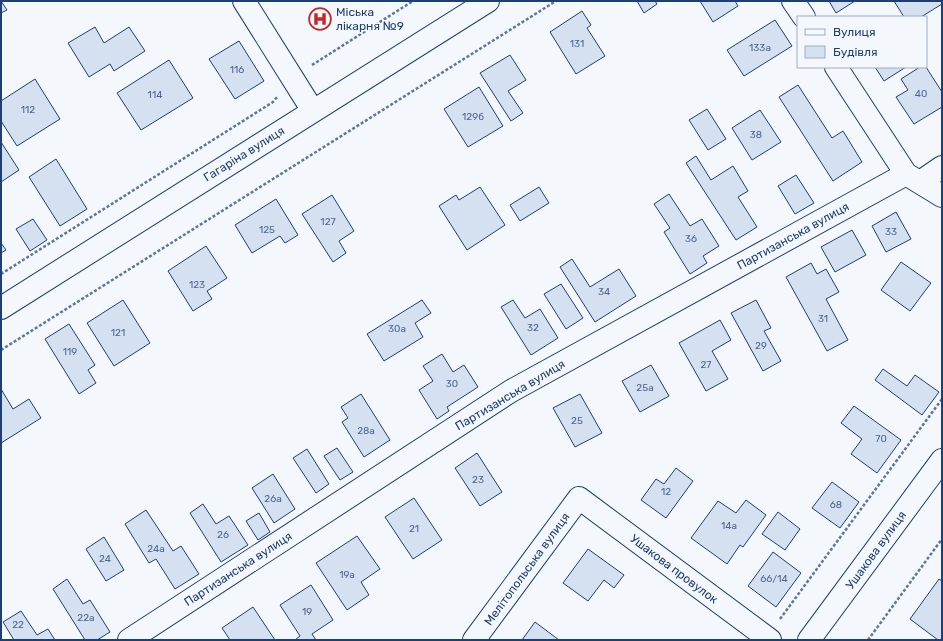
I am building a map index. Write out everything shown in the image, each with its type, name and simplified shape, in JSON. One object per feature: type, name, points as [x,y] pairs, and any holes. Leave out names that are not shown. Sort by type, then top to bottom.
[{"type":"street","points":[[244,1],[313,111]]},
{"type":"street","name":"Гагаріна вулиця","points":[[1,308],[488,1]]},
{"type":"street","points":[[793,1],[803,16]]},
{"type":"street","points":[[837,68],[913,178],[942,196]]},
{"type":"street","name":"Партизанська вулиця","points":[[129,640],[511,391],[913,178],[942,167]]},
{"type":"street","name":"Ушакова вулиця","points":[[809,640],[942,460]]},
{"type":"street","name":"Ушакова провулок","points":[[579,498],[768,639]]},
{"type":"street","name":"Мелітопольська вулиця","points":[[474,640],[579,498]]},
{"type":"path","points":[[1,274],[273,102],[292,77],[413,1]]},
{"type":"path","points":[[1,350],[556,1]]},
{"type":"path","points":[[768,639],[942,399]]},
{"type":"path","points":[[868,640],[942,539]]},
{"type":"building","points":[[1,1],[7,10],[1,13]]},
{"type":"building","points":[[637,1],[655,1],[657,4],[644,13]]},
{"type":"building","points":[[700,1],[735,1],[738,6],[713,22]]},
{"type":"building","points":[[829,1],[855,1],[836,13]]},
{"type":"building","points":[[894,1],[942,1],[942,4],[923,16],[903,16]]},
{"type":"building","points":[[582,11],[591,25],[587,28],[605,56],[576,74],[550,32]]},
{"type":"building","points":[[775,20],[792,46],[744,76],[727,50]]},
{"type":"building","points":[[95,27],[104,43],[129,27],[145,51],[114,71],[110,64],[89,77],[68,43]]},
{"type":"building","points":[[239,41],[264,81],[235,99],[209,59]]},
{"type":"building","points":[[510,55],[526,80],[508,91],[523,113],[511,121],[480,73]]},
{"type":"building","points":[[169,60],[193,98],[141,130],[117,93]]},
{"type":"building","points":[[876,68],[904,68],[884,81]]},
{"type":"building","points":[[918,68],[927,68],[942,92],[942,107],[914,124],[896,97],[908,90],[901,79]]},
{"type":"building","points":[[35,79],[60,119],[17,146],[1,121],[1,101]]},
{"type":"building","points":[[798,85],[832,138],[843,131],[862,162],[833,181],[779,97]]},
{"type":"building","points":[[479,87],[503,126],[468,147],[444,109]]},
{"type":"building","points":[[707,109],[726,139],[708,150],[689,120]]},
{"type":"building","points":[[760,110],[781,142],[752,160],[732,128]]},
{"type":"building","points":[[1,142],[19,170],[1,182]]},
{"type":"building","points":[[696,156],[711,180],[733,166],[748,191],[738,197],[757,227],[736,240],[686,163]]},
{"type":"building","points":[[56,159],[87,209],[60,226],[29,177]]},
{"type":"building","points":[[796,175],[814,203],[795,214],[778,186]]},
{"type":"building","points":[[480,187],[505,225],[467,250],[439,206],[456,195],[459,200]]},
{"type":"building","points":[[539,187],[549,203],[520,221],[510,205]]},
{"type":"building","points":[[669,194],[690,226],[702,219],[719,246],[703,256],[707,263],[690,274],[664,232],[670,228],[654,204]]},
{"type":"building","points":[[332,195],[354,231],[339,241],[346,253],[333,262],[302,214]]},
{"type":"building","points":[[276,199],[298,235],[285,243],[280,236],[252,253],[235,225]]},
{"type":"building","points":[[896,212],[911,239],[886,252],[872,226]]},
{"type":"building","points":[[33,219],[47,240],[30,251],[16,229]]},
{"type":"building","points":[[852,230],[866,255],[835,272],[821,247]]},
{"type":"building","points":[[1,243],[6,250],[1,253]]},
{"type":"building","points":[[206,246],[227,278],[207,291],[212,299],[193,311],[168,271]]},
{"type":"building","points":[[572,259],[590,287],[619,269],[636,296],[595,322],[560,267]]},
{"type":"building","points":[[901,262],[931,283],[910,311],[881,290]]},
{"type":"building","points":[[811,263],[817,274],[826,269],[839,292],[826,299],[848,340],[827,351],[786,277]]},
{"type":"building","points":[[561,284],[583,318],[566,329],[544,294]]},
{"type":"building","points":[[123,300],[150,343],[114,366],[87,323]]},
{"type":"building","points":[[422,300],[431,313],[415,323],[423,337],[384,361],[367,334]]},
{"type":"building","points":[[513,300],[525,318],[540,309],[558,338],[531,355],[501,307]]},
{"type":"building","points":[[756,300],[771,328],[764,331],[781,361],[763,371],[731,313]]},
{"type":"building","points":[[720,320],[731,340],[712,351],[728,379],[706,391],[679,343]]},
{"type":"building","points":[[69,324],[95,365],[88,370],[96,383],[79,394],[45,339]]},
{"type":"building","points":[[442,354],[453,372],[464,365],[478,387],[447,407],[449,411],[437,419],[419,390],[433,381],[423,366]]},
{"type":"building","points":[[651,365],[669,396],[640,412],[622,381]]},
{"type":"building","points":[[883,369],[907,386],[915,375],[939,392],[922,415],[875,380]]},
{"type":"building","points":[[1,389],[13,409],[29,399],[41,418],[1,443]]},
{"type":"building","points":[[361,394],[390,440],[364,457],[342,422],[348,418],[341,407]]},
{"type":"building","points":[[580,394],[602,433],[575,447],[553,408]]},
{"type":"building","points":[[854,406],[901,440],[877,473],[851,454],[862,439],[841,423]]},
{"type":"building","points":[[337,448],[353,472],[340,480],[324,456]]},
{"type":"building","points":[[307,449],[329,484],[316,493],[293,458]]},
{"type":"building","points":[[477,453],[502,492],[480,506],[455,468]]},
{"type":"building","points":[[676,468],[693,481],[666,518],[641,500],[656,479],[664,484]]},
{"type":"building","points":[[273,474],[295,509],[274,523],[252,488]]},
{"type":"building","points":[[832,482],[859,502],[840,528],[812,508]]},
{"type":"building","points":[[414,498],[442,540],[413,559],[385,517]]},
{"type":"building","points":[[746,500],[766,515],[743,547],[740,545],[727,564],[691,538],[718,501],[736,513]]},
{"type":"building","points":[[203,504],[216,524],[229,516],[248,545],[221,562],[190,513]]},
{"type":"building","points":[[146,510],[173,551],[181,546],[199,574],[175,589],[156,559],[149,563],[125,524]]},
{"type":"building","points":[[778,512],[800,529],[785,550],[762,534]]},
{"type":"building","points":[[259,513],[270,532],[258,540],[246,521]]},
{"type":"building","points":[[357,536],[380,569],[361,582],[369,595],[347,610],[316,563]]},
{"type":"building","points":[[104,537],[124,570],[106,581],[86,549]]},
{"type":"building","points":[[588,549],[624,575],[614,588],[604,580],[588,601],[563,583]]},
{"type":"building","points":[[773,552],[801,573],[776,607],[748,586]]},
{"type":"building","points":[[67,579],[83,604],[90,600],[110,632],[97,640],[85,640],[53,589]]},
{"type":"building","points":[[939,579],[942,581],[942,640],[938,640],[910,619]]},
{"type":"building","points":[[311,585],[333,620],[312,634],[316,640],[295,640],[300,636],[280,605]]},
{"type":"building","points":[[253,607],[275,640],[230,640],[222,628]]},
{"type":"building","points":[[21,611],[37,635],[48,629],[55,640],[14,640],[3,622]]},
{"type":"building","points":[[535,622],[559,640],[522,640]]},
{"type":"place","name":"Міська лікарня №9","points":[[320,19]]}]
